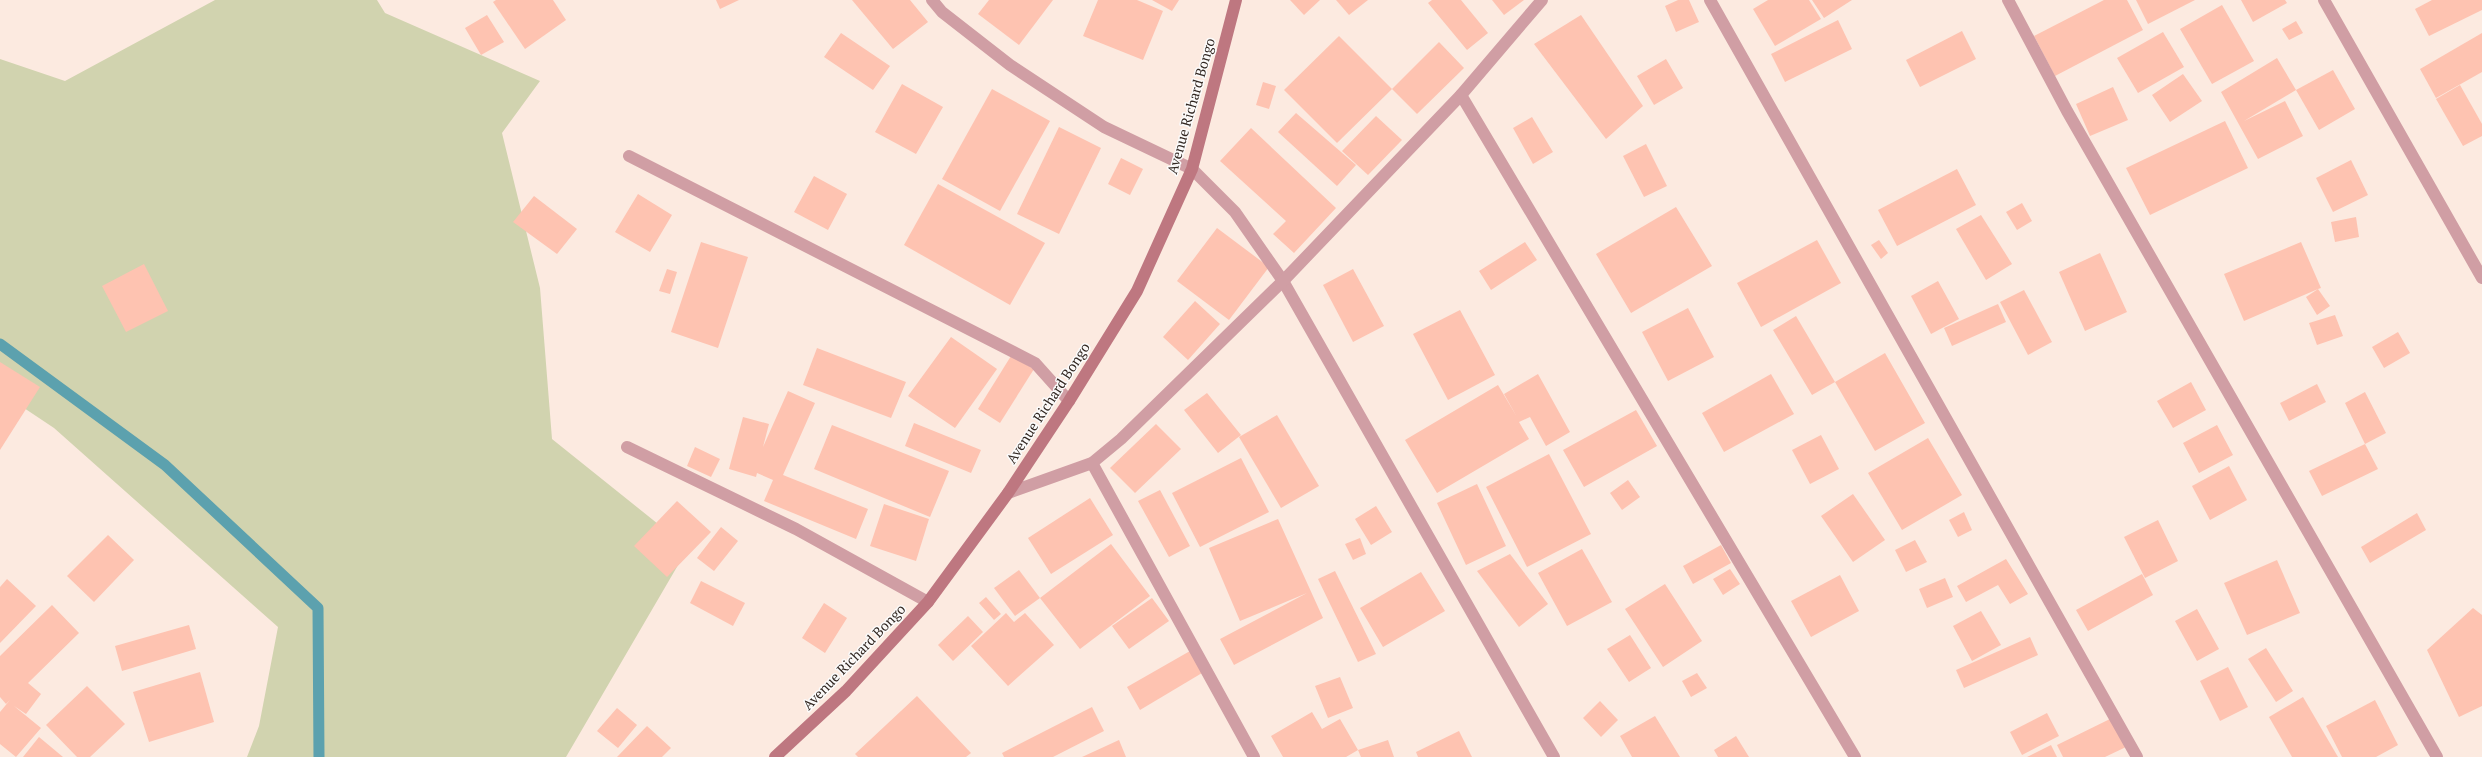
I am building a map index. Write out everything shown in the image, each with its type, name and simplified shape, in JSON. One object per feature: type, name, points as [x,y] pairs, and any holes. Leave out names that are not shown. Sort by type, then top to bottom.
[{"type":"street","points":[[932,0],[942,12],[1010,65],[1104,127],[1192,169],[1235,212],[1283,281],[1554,757]]},
{"type":"street","points":[[1008,493],[1092,463],[1121,439],[1283,281],[1461,95],[1542,0]]},
{"type":"street","points":[[1710,0],[2137,757]]},
{"type":"street","points":[[2008,0],[2071,118],[2436,757]]},
{"type":"street","points":[[2324,0],[2482,278]]},
{"type":"street","name":"Avenue Richard Bongo","points":[[775,757],[846,691],[928,602],[1008,493],[1069,401],[1137,291],[1192,169],[1232,3]]},
{"type":"street","points":[[1461,95],[1855,757]]},
{"type":"street","points":[[629,156],[1035,363],[1069,401]]},
{"type":"street","points":[[627,447],[796,529],[928,602]]},
{"type":"street","points":[[1092,463],[1254,757]]},
{"type":"green space","points":[[215,0],[377,0],[385,13],[540,81],[502,133],[540,288],[552,439],[688,548],[566,757],[247,757],[259,726],[278,627],[54,428],[0,392],[0,59],[65,81]]},
{"type":"building","points":[[496,0],[553,0],[566,20],[525,49],[493,2]]},
{"type":"building","points":[[716,0],[739,0],[720,9]]},
{"type":"building","points":[[852,0],[910,0],[928,22],[893,49]]},
{"type":"building","points":[[989,0],[1053,0],[1019,45],[978,14]]},
{"type":"building","points":[[1098,0],[1137,0],[1163,11],[1143,60],[1083,36]]},
{"type":"building","points":[[1152,0],[1179,0],[1172,11]]},
{"type":"building","points":[[1290,0],[1320,0],[1304,15]]},
{"type":"building","points":[[1336,0],[1368,0],[1349,15]]},
{"type":"building","points":[[1432,0],[1461,0],[1488,33],[1467,50],[1428,3]]},
{"type":"building","points":[[1492,0],[1524,0],[1504,15]]},
{"type":"building","points":[[1678,0],[1689,0],[1699,22],[1676,32],[1665,6]]},
{"type":"building","points":[[1768,0],[1809,0],[1821,19],[1775,46],[1753,9]]},
{"type":"building","points":[[1812,0],[1852,0],[1824,18]]},
{"type":"building","points":[[2104,0],[2127,0],[2143,30],[2055,76],[2034,36]]},
{"type":"building","points":[[2136,0],[2195,0],[2148,24]]},
{"type":"building","points":[[2241,0],[2285,0],[2287,3],[2253,22]]},
{"type":"building","points":[[2432,0],[2482,0],[2482,10],[2429,36],[2415,9]]},
{"type":"building","points":[[2222,5],[2254,61],[2212,84],[2180,29]]},
{"type":"building","points":[[487,15],[504,42],[481,55],[465,28]]},
{"type":"building","points":[[1581,15],[1643,106],[1606,139],[1534,44]]},
{"type":"building","points":[[1838,20],[1852,49],[1785,82],[1771,54]]},
{"type":"building","points":[[2296,21],[2303,33],[2289,40],[2282,29]]},
{"type":"building","points":[[1962,31],[1976,59],[1920,87],[1906,60]]},
{"type":"building","points":[[2163,32],[2184,67],[2138,93],[2117,58]]},
{"type":"building","points":[[841,33],[890,66],[873,90],[824,57]]},
{"type":"building","points":[[2482,33],[2482,72],[2436,98],[2420,69]]},
{"type":"building","points":[[1339,36],[1392,89],[1337,143],[1284,90]]},
{"type":"building","points":[[1439,42],[1464,68],[1417,114],[1392,89]]},
{"type":"building","points":[[2277,58],[2296,90],[2244,121],[2285,101],[2303,136],[2258,159],[2221,92]]},
{"type":"building","points":[[1666,59],[1683,88],[1654,105],[1637,76]]},
{"type":"building","points":[[2333,70],[2355,109],[2319,130],[2296,90]]},
{"type":"building","points":[[2183,74],[2202,101],[2170,122],[2152,95]]},
{"type":"building","points":[[1263,82],[1276,86],[1269,109],[1256,105]]},
{"type":"building","points":[[902,84],[943,107],[916,154],[875,132]]},
{"type":"building","points":[[2460,85],[2482,124],[2482,136],[2463,146],[2436,99]]},
{"type":"building","points":[[2113,87],[2128,120],[2090,136],[2076,104]]},
{"type":"building","points":[[992,89],[1050,121],[1000,211],[942,179]]},
{"type":"building","points":[[1296,113],[1356,165],[1337,186],[1278,132]]},
{"type":"building","points":[[1376,116],[1402,140],[1368,175],[1342,151]]},
{"type":"building","points":[[1532,117],[1553,152],[1533,164],[1513,128]]},
{"type":"building","points":[[2225,121],[2248,168],[2150,215],[2126,168]]},
{"type":"building","points":[[1059,127],[1101,148],[1059,234],[1017,214]]},
{"type":"building","points":[[1251,128],[1336,208],[1294,253],[1273,234],[1286,221],[1220,161]]},
{"type":"building","points":[[1646,144],[1667,186],[1644,197],[1623,156]]},
{"type":"building","points":[[1121,158],[1143,169],[1130,195],[1108,184]]},
{"type":"building","points":[[2351,160],[2368,195],[2333,212],[2316,178]]},
{"type":"building","points":[[1957,169],[1976,205],[1897,246],[1878,210]]},
{"type":"building","points":[[814,176],[847,194],[828,230],[794,212]]},
{"type":"building","points":[[938,184],[1045,243],[1010,305],[904,245]]},
{"type":"building","points":[[638,194],[672,215],[650,252],[615,232]]},
{"type":"building","points":[[534,196],[577,229],[557,254],[513,222]]},
{"type":"building","points":[[2022,203],[2032,221],[2017,230],[2006,212]]},
{"type":"building","points":[[1676,207],[1712,266],[1631,313],[1596,254]]},
{"type":"building","points":[[1981,215],[2012,264],[1986,280],[1956,229]]},
{"type":"building","points":[[2356,217],[2359,237],[2335,242],[2331,222]]},
{"type":"building","points":[[1217,228],[1269,267],[1229,320],[1177,281]]},
{"type":"building","points":[[1817,240],[1841,283],[1761,327],[1737,283]]},
{"type":"building","points":[[1879,240],[1888,253],[1881,259],[1871,245]]},
{"type":"building","points":[[701,242],[748,257],[718,348],[671,332]]},
{"type":"building","points":[[1525,242],[1537,260],[1491,290],[1479,271]]},
{"type":"building","points":[[2301,242],[2321,288],[2244,321],[2224,274]]},
{"type":"building","points":[[2100,253],[2127,312],[2085,331],[2059,272]]},
{"type":"building","points":[[144,264],[168,311],[126,332],[102,286]]},
{"type":"building","points":[[667,269],[677,272],[670,294],[659,291]]},
{"type":"building","points":[[1353,269],[1384,326],[1353,342],[1323,285]]},
{"type":"building","points":[[1938,281],[1959,319],[1931,334],[1911,296]]},
{"type":"building","points":[[2318,289],[2330,306],[2317,315],[2306,297]]},
{"type":"building","points":[[2024,290],[2052,342],[2028,355],[2000,302]]},
{"type":"building","points":[[1195,301],[1220,324],[1188,360],[1163,337]]},
{"type":"building","points":[[1998,304],[2006,322],[1952,346],[1944,328]]},
{"type":"building","points":[[1688,308],[1714,357],[1668,381],[1642,332]]},
{"type":"building","points":[[1460,310],[1495,375],[1448,400],[1413,334]]},
{"type":"building","points":[[2335,315],[2343,336],[2317,345],[2309,323]]},
{"type":"building","points":[[1796,316],[1835,382],[1812,395],[1773,330]]},
{"type":"building","points":[[2398,332],[2410,353],[2384,368],[2372,347]]},
{"type":"building","points":[[951,337],[997,369],[955,428],[908,396]]},
{"type":"building","points":[[817,348],[906,382],[891,418],[803,385]]},
{"type":"building","points":[[1885,353],[1925,423],[1875,451],[1835,382]]},
{"type":"building","points":[[1011,356],[1034,369],[1000,423],[978,409]]},
{"type":"building","points":[[0,362],[40,387],[0,450]]},
{"type":"building","points":[[1538,374],[1570,432],[1546,446],[1530,417],[1519,422],[1529,439],[1437,493],[1405,440],[1498,385],[1517,417],[1504,394]]},
{"type":"building","points":[[1771,374],[1794,414],[1724,452],[1702,413]]},
{"type":"building","points":[[2191,382],[2206,410],[2173,428],[2157,401]]},
{"type":"building","points":[[2317,384],[2326,402],[2289,421],[2280,403]]},
{"type":"building","points":[[788,391],[815,403],[783,475],[868,509],[856,539],[764,501],[773,480],[757,473],[756,477],[729,469],[743,417],[769,424],[763,447]]},
{"type":"building","points":[[2365,392],[2386,433],[2365,444],[2345,403]]},
{"type":"building","points":[[1207,393],[1241,435],[1218,453],[1184,410]]},
{"type":"building","points":[[1636,410],[1657,446],[1584,487],[1563,450]]},
{"type":"building","points":[[1277,415],[1319,486],[1281,508],[1239,437]]},
{"type":"building","points":[[914,423],[981,450],[971,473],[905,446]]},
{"type":"building","points":[[1156,424],[1181,449],[1135,493],[1110,468]]},
{"type":"building","points":[[832,425],[949,471],[930,517],[814,469]]},
{"type":"building","points":[[2217,425],[2233,455],[2199,473],[2183,443]]},
{"type":"building","points":[[1821,435],[1839,469],[1810,484],[1792,450]]},
{"type":"building","points":[[1928,438],[1962,495],[1902,530],[1868,473]]},
{"type":"building","points":[[2365,444],[2378,469],[2322,496],[2309,471]]},
{"type":"building","points":[[695,447],[720,459],[711,477],[687,466]]},
{"type":"building","points":[[1549,454],[1591,534],[1527,567],[1486,487]]},
{"type":"building","points":[[1241,458],[1269,512],[1200,547],[1172,493]]},
{"type":"building","points":[[2229,466],[2247,500],[2210,520],[2192,486]]},
{"type":"building","points":[[1628,480],[1640,497],[1622,510],[1610,493]]},
{"type":"building","points":[[1477,484],[1506,546],[1466,565],[1437,503]]},
{"type":"building","points":[[1160,490],[1190,546],[1169,557],[1138,501]]},
{"type":"building","points":[[1853,494],[1885,540],[1853,562],[1821,516]]},
{"type":"building","points":[[1090,498],[1113,535],[1051,574],[1028,538]]},
{"type":"building","points":[[677,501],[711,532],[667,577],[634,546]]},
{"type":"building","points":[[884,504],[929,519],[916,561],[870,546]]},
{"type":"building","points":[[1376,506],[1392,532],[1371,545],[1355,519]]},
{"type":"building","points":[[1964,512],[1972,530],[1958,537],[1949,520]]},
{"type":"building","points":[[2417,513],[2426,530],[2370,563],[2361,547]]},
{"type":"building","points":[[1278,519],[1323,618],[1234,665],[1220,639],[1307,593],[1240,621],[1209,548]]},
{"type":"building","points":[[2158,520],[2178,561],[2145,578],[2124,537]]},
{"type":"building","points":[[721,527],[738,541],[714,571],[697,558]]},
{"type":"building","points":[[108,535],[134,560],[94,602],[67,576]]},
{"type":"building","points":[[1360,538],[1366,554],[1353,560],[1345,544]]},
{"type":"building","points":[[1915,540],[1927,562],[1906,572],[1895,550]]},
{"type":"building","points":[[1111,544],[1150,596],[1080,649],[1040,598]]},
{"type":"building","points":[[1721,545],[1731,563],[1693,584],[1683,566]]},
{"type":"building","points":[[1582,549],[1612,602],[1567,626],[1538,573]]},
{"type":"building","points":[[1510,554],[1548,604],[1519,627],[1477,571]]},
{"type":"building","points":[[2006,559],[2028,594],[2010,604],[1998,585],[1966,602],[1957,586]]},
{"type":"building","points":[[2277,560],[2300,613],[2247,635],[2224,583]]},
{"type":"building","points":[[1730,569],[1740,584],[1723,595],[1713,579]]},
{"type":"building","points":[[1019,570],[1040,598],[1015,616],[994,588]]},
{"type":"building","points":[[1335,571],[1376,654],[1358,662],[1318,579]]},
{"type":"building","points":[[1421,572],[1445,611],[1383,647],[1360,608]]},
{"type":"building","points":[[2142,574],[2153,595],[2088,631],[2076,610]]},
{"type":"building","points":[[1840,575],[1859,611],[1811,637],[1791,601]]},
{"type":"building","points":[[1945,578],[1953,597],[1927,608],[1919,589]]},
{"type":"building","points":[[7,579],[36,606],[0,643],[0,587]]},
{"type":"building","points":[[701,581],[745,603],[733,626],[690,603]]},
{"type":"building","points":[[1665,584],[1702,641],[1663,667],[1625,609]]},
{"type":"building","points":[[986,597],[1001,614],[994,620],[979,603]]},
{"type":"building","points":[[1152,598],[1169,621],[1129,649],[1112,626]]},
{"type":"building","points":[[824,603],[847,618],[825,653],[802,638]]},
{"type":"building","points":[[52,605],[79,633],[28,683],[41,694],[26,714],[14,706],[41,728],[16,757],[0,744],[0,712],[10,700],[6,704],[0,697],[0,656]]},
{"type":"building","points":[[2473,608],[2482,615],[2482,706],[2459,717],[2427,650]]},
{"type":"building","points":[[2197,609],[2219,649],[2197,661],[2175,621]]},
{"type":"building","points":[[1981,611],[2001,645],[1972,661],[1953,626]]},
{"type":"building","points":[[1006,613],[1014,622],[1025,613],[1054,645],[1008,686],[971,646]]},
{"type":"building","points":[[968,616],[983,632],[953,661],[938,645]]},
{"type":"building","points":[[189,625],[196,649],[122,671],[115,646]]},
{"type":"building","points":[[1630,635],[1651,668],[1629,682],[1607,649]]},
{"type":"building","points":[[2030,637],[2038,655],[1964,688],[1956,670]]},
{"type":"building","points":[[2266,648],[2293,691],[2276,702],[2248,659]]},
{"type":"building","points":[[1190,651],[1202,673],[1140,710],[1127,687]]},
{"type":"building","points":[[2228,667],[2248,707],[2220,721],[2200,681]]},
{"type":"building","points":[[200,672],[214,722],[149,742],[133,692]]},
{"type":"building","points":[[1697,673],[1707,688],[1691,697],[1682,681]]},
{"type":"building","points":[[1340,677],[1353,708],[1328,718],[1315,686]]},
{"type":"building","points":[[87,686],[125,724],[90,757],[77,757],[46,725]]},
{"type":"building","points":[[917,696],[971,753],[966,757],[858,757],[855,754]]},
{"type":"building","points":[[2303,697],[2338,757],[2292,757],[2269,717]]},
{"type":"building","points":[[2375,700],[2398,745],[2376,757],[2342,757],[2326,726]]},
{"type":"building","points":[[1600,701],[1618,720],[1601,737],[1583,718]]},
{"type":"building","points":[[1092,707],[1104,731],[1053,757],[1004,757],[1002,753]]},
{"type":"building","points":[[617,708],[637,725],[618,748],[597,731]]},
{"type":"building","points":[[1312,712],[1322,729],[1340,719],[1358,750],[1346,757],[1283,757],[1271,736]]},
{"type":"building","points":[[2047,713],[2059,736],[2022,755],[2010,732]]},
{"type":"building","points":[[1655,716],[1680,757],[1632,757],[1620,736]]},
{"type":"building","points":[[2112,718],[2126,747],[2105,757],[2063,757],[2057,745]]},
{"type":"building","points":[[647,726],[671,748],[662,757],[617,757]]},
{"type":"building","points":[[1459,731],[1472,757],[1418,757],[1416,752]]},
{"type":"building","points":[[1736,736],[1749,757],[1718,757],[1714,750]]},
{"type":"building","points":[[39,737],[63,757],[23,757]]},
{"type":"building","points":[[1119,740],[1126,757],[1082,757]]},
{"type":"building","points":[[1388,740],[1394,757],[1361,757],[1358,750]]},
{"type":"building","points":[[2051,745],[2057,757],[2027,757]]},
{"type":"waterway","points":[[0,344],[165,465],[318,608],[319,757]]}]
